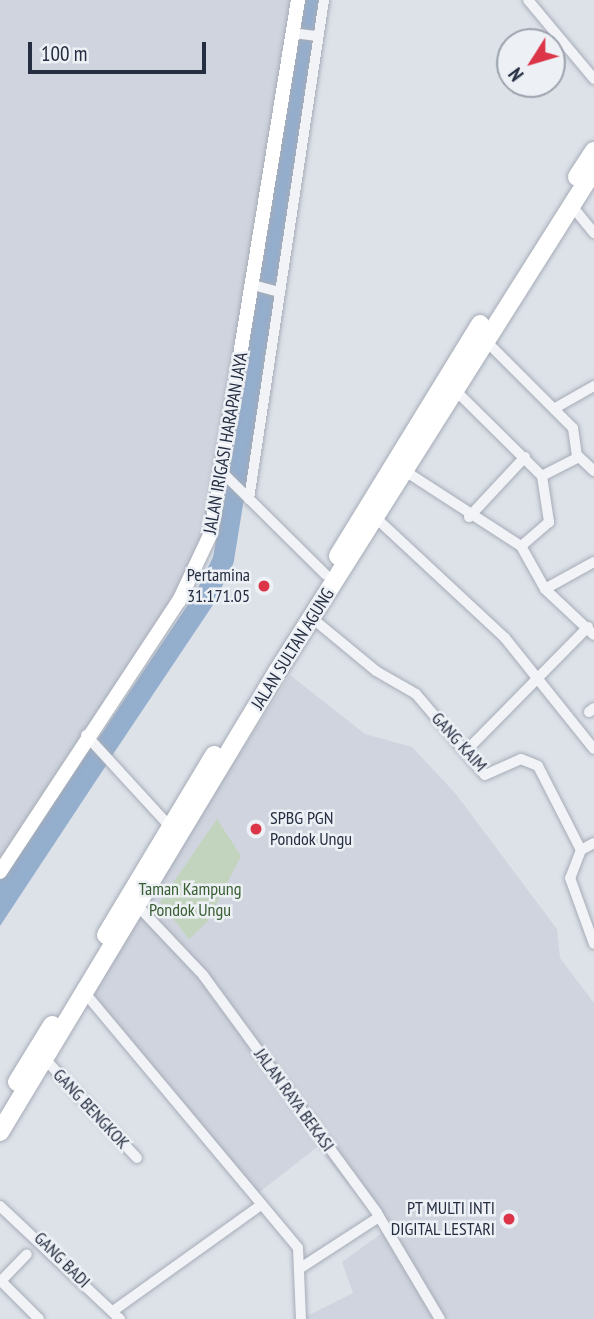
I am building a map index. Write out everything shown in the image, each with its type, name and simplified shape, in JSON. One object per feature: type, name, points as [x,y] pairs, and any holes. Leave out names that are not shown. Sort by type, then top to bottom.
[{"type":"highway","name":"JALAN SULTAN AGUNG","points":[[0,1108],[133,901],[308,614],[376,518],[407,459],[594,151]]},
{"type":"highway","name":"JALAN SULTAN AGUNG","points":[[308,614],[326,575],[455,390],[484,339],[594,170]]},
{"type":"highway","name":"JALAN SULTAN AGUNG","points":[[0,1132],[85,993],[133,901]]},
{"type":"street","name":"JALAN IRIGASI HARAPAN JAYA","points":[[0,872],[86,735],[194,574],[211,533],[268,289],[298,0]]},
{"type":"street","points":[[249,499],[268,289],[324,0]]},
{"type":"street","points":[[528,0],[594,79]]},
{"type":"street","points":[[295,34],[315,36]]},
{"type":"street","points":[[572,205],[594,233]]},
{"type":"street","points":[[484,339],[557,407],[573,428],[578,456],[594,471]]},
{"type":"street","points":[[557,407],[594,386]]},
{"type":"street","points":[[455,390],[542,476],[549,522],[521,546]]},
{"type":"street","points":[[542,476],[578,456]]},
{"type":"street","points":[[469,517],[525,457]]},
{"type":"street","points":[[407,459],[469,517],[521,546],[545,589],[592,631],[466,751]]},
{"type":"street","points":[[226,475],[326,575]]},
{"type":"street","points":[[376,518],[541,681],[594,749]]},
{"type":"street","points":[[545,589],[594,562]]},
{"type":"street","name":"GANG KAIM","points":[[308,614],[365,662],[416,694],[487,775],[521,759],[538,766],[581,850]]},
{"type":"street","points":[[86,735],[175,831]]},
{"type":"street","points":[[594,843],[581,850],[570,888],[594,944]]},
{"type":"street","name":"JALAN RAYA BEKASI","points":[[133,901],[203,975],[379,1217],[440,1319]]},
{"type":"street","points":[[85,993],[298,1248],[302,1267],[301,1319]]},
{"type":"street","name":"GANG BENGKOK","points":[[45,1059],[137,1158]]},
{"type":"street","points":[[117,1315],[261,1205]]},
{"type":"street","name":"GANG BADI","points":[[0,1206],[117,1315]]},
{"type":"street","points":[[302,1267],[379,1217]]},
{"type":"street","points":[[27,1254],[1,1281],[39,1319]]},
{"type":"shaded area","points":[[0,0],[298,0],[222,472],[194,574],[0,869]]},
{"type":"shaded area","points":[[290,675],[365,734],[412,747],[455,793],[557,929],[560,958],[594,1003],[594,1319],[301,1319],[353,1293],[342,1262],[386,1230],[317,1147],[252,1198],[85,993]]},
{"type":"green space","name":"Taman Kampung Pondok Ungu","points":[[217,819],[241,856],[207,922],[189,939],[160,902]]},
{"type":"water","points":[[86,735],[109,761],[0,926],[0,870]]},
{"type":"waterway","points":[[89,770],[204,598],[223,559],[313,0]]},
{"type":"place","name":"Pertamina 31.171.05","points":[[264,586]]},
{"type":"place","name":"SPBG PGN Pondok Ungu","points":[[256,829]]},
{"type":"place","name":"PT MULTI INTI DIGITAL LESTARI","points":[[509,1219]]}]
